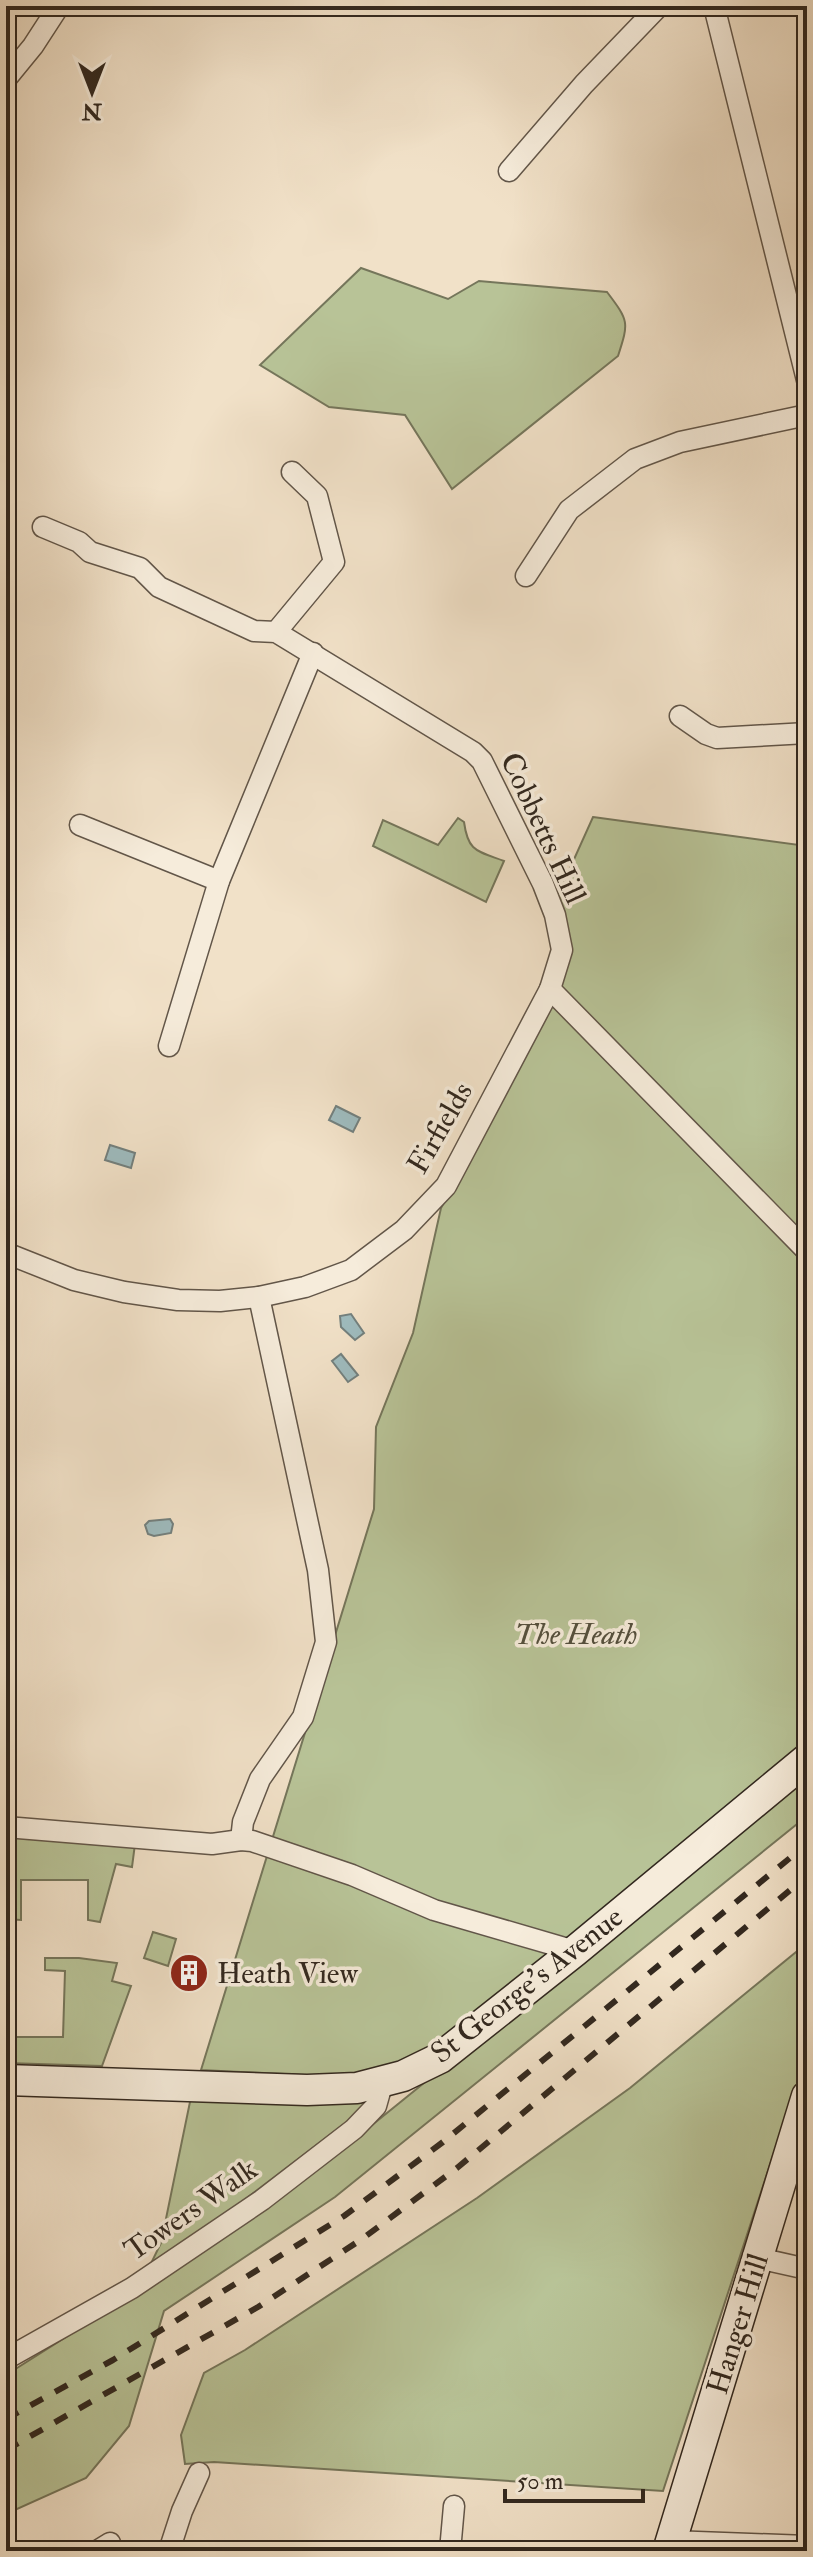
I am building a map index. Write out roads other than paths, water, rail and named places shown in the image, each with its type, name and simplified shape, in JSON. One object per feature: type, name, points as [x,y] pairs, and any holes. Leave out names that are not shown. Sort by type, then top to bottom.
[{"type":"main road","name":"St George’s Avenue","points":[[6,2080],[307,2090],[357,2088],[403,2076],[440,2058],[807,1759]]},
{"type":"main road","name":"Hanger Hill","points":[[669,2546],[758,2258],[803,2127],[807,2096]]},
{"type":"street","points":[[6,79],[33,46],[59,6]]},
{"type":"street","points":[[509,171],[584,84],[659,6]]},
{"type":"street","points":[[714,6],[807,380]]},
{"type":"street","points":[[526,576],[569,510],[635,459],[680,442],[807,415]]},
{"type":"street","points":[[276,632],[334,562],[317,496],[306,476]]},
{"type":"street","name":"Cobbetts Hill","points":[[43,527],[79,542],[90,552],[140,568],[159,587],[254,631],[276,632],[462,745],[482,761],[543,884],[555,915],[562,950],[550,989]]},
{"type":"street","points":[[169,1046],[219,881],[313,653]]},
{"type":"street","points":[[680,716],[717,738],[807,733]]},
{"type":"street","points":[[80,825],[219,881]]},
{"type":"street","points":[[550,989],[807,1251]]},
{"type":"street","name":"Firfields","points":[[6,1253],[74,1280],[178,1300],[220,1301],[259,1297],[305,1287],[351,1270],[404,1230],[446,1186],[550,989]]},
{"type":"street","points":[[241,1840],[243,1822],[260,1779],[303,1717],[326,1642],[318,1570],[259,1297]]},
{"type":"street","points":[[6,1827],[212,1844],[252,1841],[352,1875],[434,1910],[575,1951]]},
{"type":"street","name":"Towers Walk","points":[[6,2359],[132,2288],[262,2200],[354,2129],[376,2106],[383,2081]]},
{"type":"street","points":[[758,2258],[807,2269]]},
{"type":"street","points":[[169,2551],[199,2473]]},
{"type":"street","points":[[450,2551],[454,2506]]},
{"type":"street","points":[[669,2546],[807,2546]]},
{"type":"water","points":[[336,1106],[360,1118],[353,1132],[329,1120]]},
{"type":"water","points":[[110,1145],[135,1153],[131,1168],[105,1160]]},
{"type":"water","points":[[351,1314],[364,1333],[355,1340],[341,1327],[340,1316]]},
{"type":"water","points":[[341,1354],[358,1375],[348,1382],[332,1361]]},
{"type":"water","points":[[170,1519],[173,1524],[171,1533],[148,1534],[145,1525],[149,1521]]},
{"type":"railway","points":[[6,2419],[113,2360],[344,2216],[443,2142],[807,1844]]},
{"type":"railway","points":[[6,2450],[258,2307],[362,2239],[457,2168],[807,1876]]},
{"type":"place","name":"Heath View","points":[[189,1973]]},
{"type":"park label","name":"The Heath","points":[[576,1634]]}]
